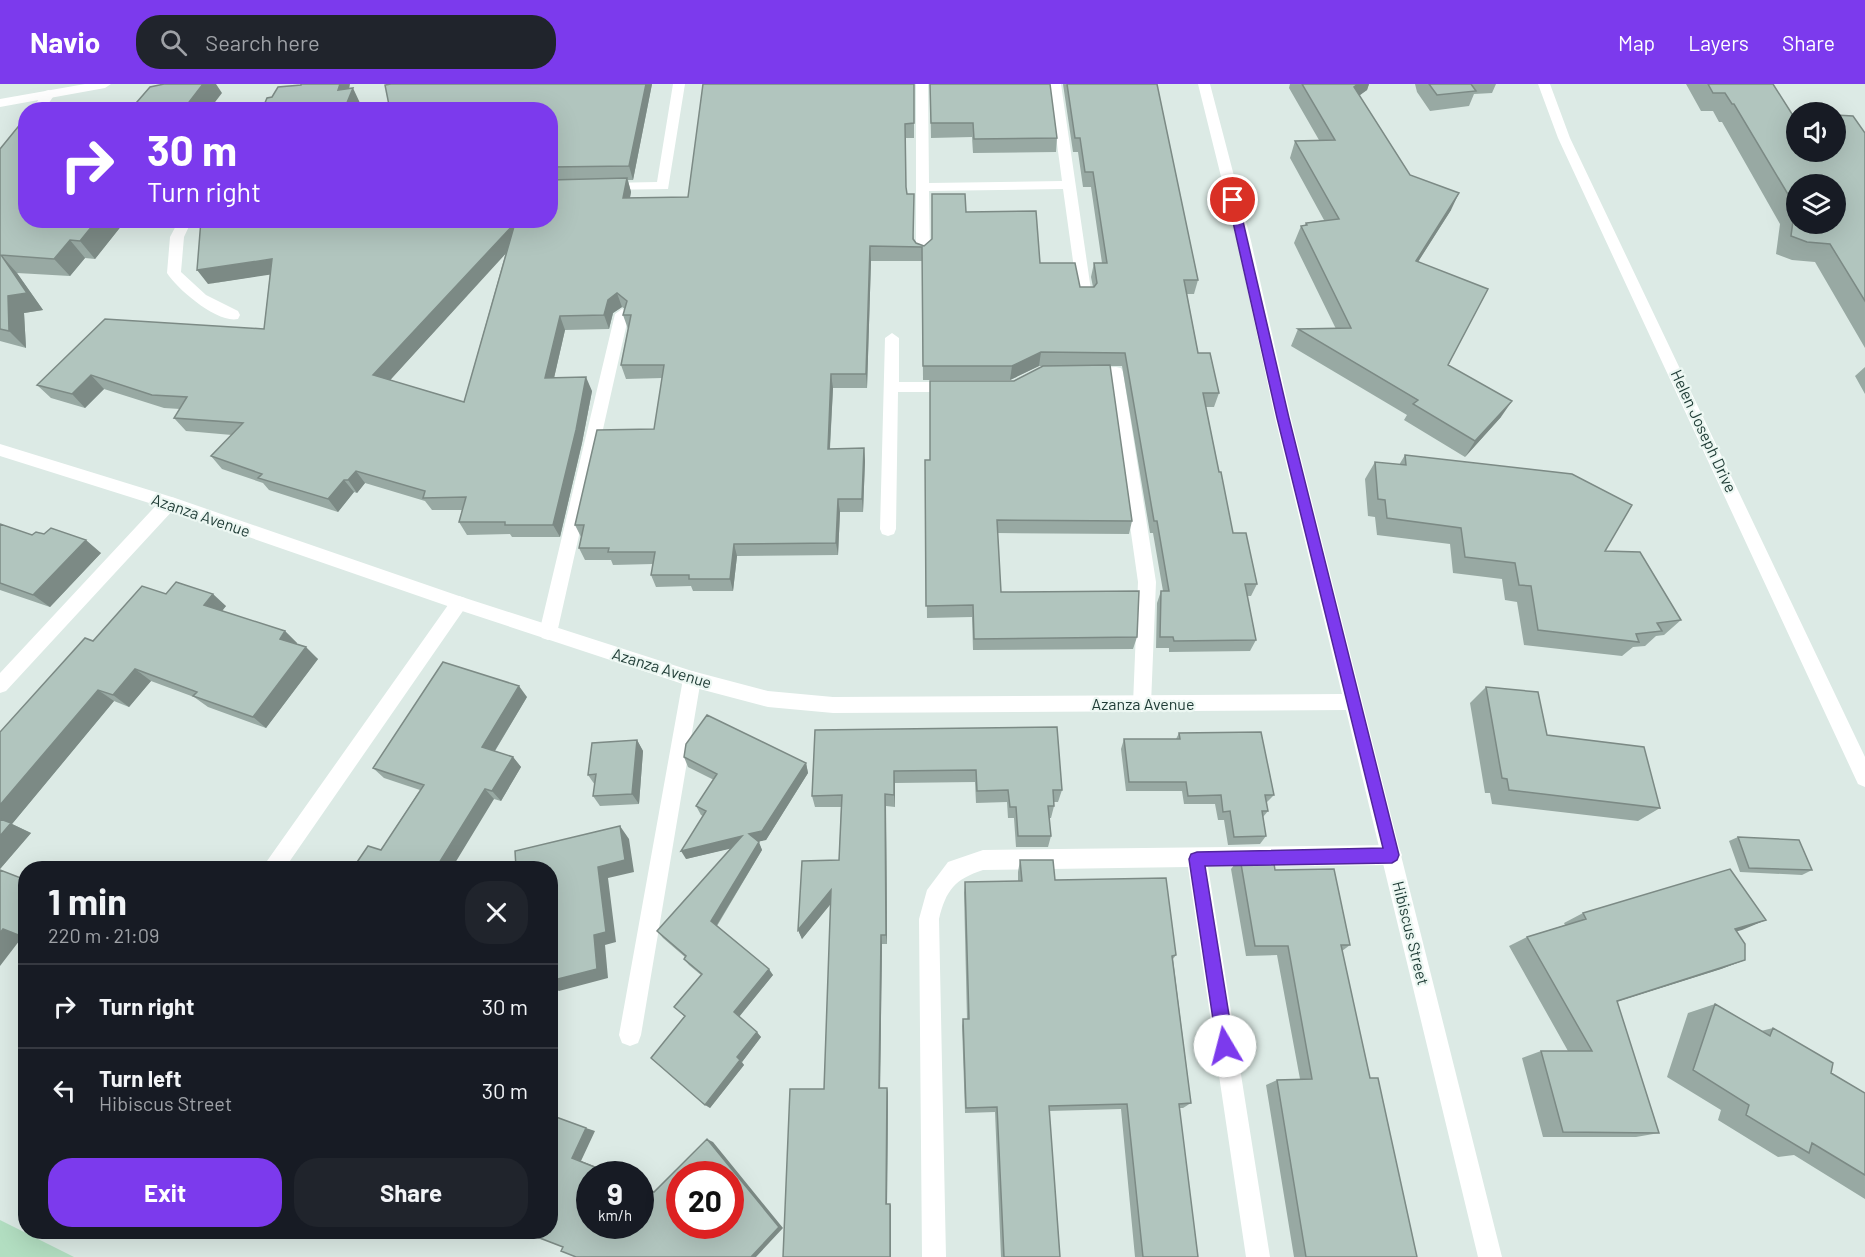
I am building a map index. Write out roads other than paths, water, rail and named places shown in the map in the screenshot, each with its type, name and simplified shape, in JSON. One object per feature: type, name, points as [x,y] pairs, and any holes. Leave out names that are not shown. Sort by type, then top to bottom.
[{"type":"street","points":[[0,103],[105,84]]},
{"type":"street","points":[[596,187],[663,186],[679,84]]},
{"type":"street","points":[[922,84],[923,253]]},
{"type":"street","points":[[1055,84],[1085,297]]},
{"type":"street","name":"Hibiscus Street","points":[[1204,84],[1244,241],[1283,418],[1490,1257]]},
{"type":"street","name":"Helen Joseph Drive","points":[[1544,84],[1564,138],[1865,778]]},
{"type":"street","points":[[43,102],[49,94]]},
{"type":"street","points":[[923,187],[1069,185]]},
{"type":"street","points":[[182,228],[177,237],[174,273],[185,287],[211,306],[233,315]]},
{"type":"street","points":[[548,633],[622,314]]},
{"type":"street","points":[[888,529],[892,338]]},
{"type":"street","points":[[1072,373],[1116,372],[1147,582],[1142,704]]},
{"type":"street","points":[[891,387],[969,387]]},
{"type":"street","name":"Azanza Avenue","points":[[0,450],[169,503],[548,633],[692,679],[768,699],[833,705],[1354,702]]},
{"type":"street","points":[[0,685],[169,503]]},
{"type":"street","points":[[279,861],[459,603]]},
{"type":"street","points":[[630,1035],[692,679]]},
{"type":"street","points":[[934,1257],[929,919],[934,897],[955,868],[983,861],[1392,855]]},
{"type":"street","points":[[1197,859],[1258,1257]]}]
